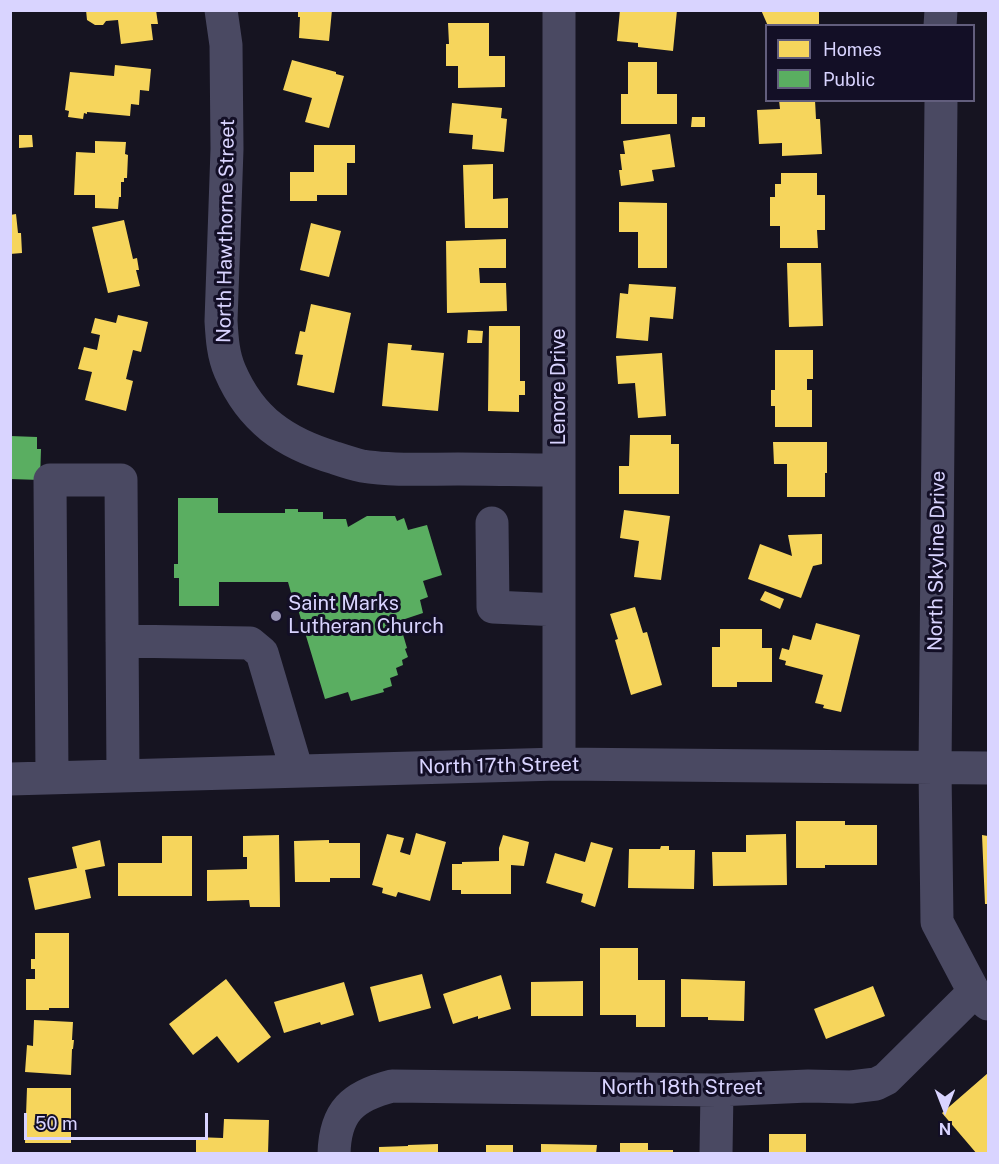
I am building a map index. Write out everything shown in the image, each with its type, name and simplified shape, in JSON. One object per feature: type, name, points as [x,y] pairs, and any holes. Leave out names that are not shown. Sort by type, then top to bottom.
[{"type":"street","name":"North Hawthorne Street","points":[[221,10],[226,45],[227,149],[220,321],[223,349],[229,370],[253,409],[273,429],[291,441],[314,452],[360,466],[397,469],[559,470]]},
{"type":"street","name":"Lenore Drive","points":[[559,10],[559,764]]},
{"type":"street","name":"North Skyline Drive","points":[[941,102],[934,769],[936,922],[981,998]]},
{"type":"street","points":[[52,778],[50,480],[122,480],[123,776]]},
{"type":"street","points":[[492,523],[493,607],[559,610]]},
{"type":"street","points":[[122,641],[250,643],[262,653],[297,771]]},
{"type":"street","name":"North 17th Street","points":[[10,779],[559,764],[988,768]]},
{"type":"street","name":"North 18th Street","points":[[334,1154],[339,1120],[345,1111],[373,1090],[392,1086],[717,1090],[808,1086],[851,1087],[876,1084],[886,1079],[981,998]]},
{"type":"street","points":[[716,1154],[717,1090]]},
{"type":"building: Homes","points":[[86,10],[156,10],[158,24],[151,24],[153,40],[121,44],[118,20],[95,25],[87,20]]},
{"type":"building: Homes","points":[[298,10],[332,10],[329,41],[299,38]]},
{"type":"building: Homes","points":[[620,10],[677,10],[673,51],[638,47],[638,43],[617,41]]},
{"type":"building: Homes","points":[[761,10],[819,10],[819,24],[767,24]]},
{"type":"building: Homes","points":[[448,23],[489,23],[489,56],[505,56],[505,87],[458,88],[458,66],[446,66],[446,44],[449,44]]},
{"type":"building: Homes","points":[[292,60],[344,76],[329,128],[305,122],[312,98],[283,90]]},
{"type":"building: Homes","points":[[628,62],[657,62],[657,94],[677,94],[677,124],[621,124],[621,94],[628,94]]},
{"type":"building: Homes","points":[[115,65],[151,69],[149,91],[140,90],[139,105],[131,104],[130,116],[87,112],[87,114],[84,113],[83,119],[68,117],[69,111],[65,110],[70,72],[114,76]]},
{"type":"building: Homes","points":[[779,102],[815,102],[816,119],[820,119],[822,154],[782,156],[782,143],[759,144],[757,110],[780,109]]},
{"type":"building: Homes","points":[[452,103],[502,108],[501,118],[507,119],[504,152],[472,149],[473,135],[449,133]]},
{"type":"building: Homes","points":[[692,117],[705,117],[705,127],[691,127]]},
{"type":"building: Homes","points":[[670,134],[675,167],[652,170],[654,181],[621,186],[619,170],[622,170],[620,154],[625,154],[623,141]]},
{"type":"building: Homes","points":[[19,135],[32,135],[33,147],[19,148]]},
{"type":"building: Homes","points":[[95,141],[126,142],[127,178],[121,182],[118,209],[95,208],[95,195],[74,195],[76,152],[95,153]]},
{"type":"building: Homes","points":[[314,145],[355,145],[355,163],[347,163],[347,195],[317,195],[317,201],[290,201],[290,172],[314,172]]},
{"type":"building: Homes","points":[[493,164],[493,199],[508,198],[508,228],[465,228],[463,165]]},
{"type":"building: Homes","points":[[781,173],[817,173],[817,195],[825,195],[825,230],[817,230],[818,248],[780,248],[780,226],[770,226],[770,197],[775,197],[775,184],[781,184]]},
{"type":"building: Homes","points":[[619,202],[667,203],[667,268],[638,268],[638,232],[619,232]]},
{"type":"building: Homes","points":[[16,214],[18,233],[21,233],[22,253],[10,254],[10,215]]},
{"type":"building: Homes","points":[[124,220],[133,259],[137,258],[139,270],[136,270],[140,286],[108,293],[92,227]]},
{"type":"building: Homes","points":[[311,223],[341,231],[329,277],[300,270]]},
{"type":"building: Homes","points":[[506,239],[506,268],[479,268],[480,283],[506,283],[507,311],[447,313],[446,241]]},
{"type":"building: Homes","points":[[787,263],[821,263],[823,326],[789,327]]},
{"type":"building: Homes","points":[[629,284],[676,287],[673,319],[650,317],[648,341],[616,338],[620,293],[628,294]]},
{"type":"building: Homes","points":[[311,304],[351,313],[334,393],[297,385],[303,355],[295,354],[300,331],[305,332]]},
{"type":"building: Homes","points":[[118,315],[148,322],[141,352],[133,350],[126,379],[133,381],[126,411],[85,400],[92,372],[78,369],[84,347],[97,350],[100,335],[91,333],[95,318],[116,323]]},
{"type":"building: Homes","points":[[489,326],[520,326],[520,381],[525,381],[525,395],[519,395],[519,412],[488,411]]},
{"type":"building: Homes","points":[[468,330],[483,331],[482,343],[467,343]]},
{"type":"building: Homes","points":[[388,343],[412,345],[411,350],[444,353],[438,411],[382,406]]},
{"type":"building: Homes","points":[[775,350],[813,350],[813,379],[807,379],[807,390],[812,390],[812,427],[775,427],[775,406],[771,406],[771,390],[775,390]]},
{"type":"building: Homes","points":[[662,353],[666,416],[638,418],[635,383],[618,384],[616,356]]},
{"type":"building: Homes","points":[[630,435],[671,435],[671,444],[679,444],[679,494],[619,494],[619,466],[629,466]]},
{"type":"building: Homes","points":[[773,442],[827,442],[825,497],[787,497],[787,464],[774,464]]},
{"type":"building: Homes","points":[[624,510],[670,516],[661,580],[634,577],[639,541],[620,538]]},
{"type":"building: Homes","points":[[822,534],[822,564],[813,566],[801,598],[748,579],[760,544],[792,556],[788,535]]},
{"type":"building: Homes","points":[[765,591],[784,599],[780,609],[760,600]]},
{"type":"building: Homes","points":[[635,607],[643,633],[647,632],[662,685],[631,695],[610,614]]},
{"type":"building: Homes","points":[[816,623],[860,635],[841,712],[823,708],[824,705],[815,703],[823,675],[785,665],[786,661],[779,659],[782,648],[789,650],[793,635],[811,640]]},
{"type":"building: Homes","points":[[720,629],[762,629],[762,648],[772,648],[772,682],[737,682],[737,687],[712,687],[712,647],[720,647]]},
{"type":"building: Homes","points":[[796,821],[845,821],[845,825],[877,825],[877,865],[825,865],[825,868],[796,868]]},
{"type":"building: Homes","points":[[416,833],[446,842],[430,901],[398,892],[396,897],[382,893],[383,888],[372,885],[387,834],[404,838],[400,852],[410,855]]},
{"type":"building: Homes","points":[[786,834],[787,885],[713,886],[712,852],[746,852],[746,835]]},
{"type":"building: Homes","points":[[279,835],[280,907],[250,907],[249,900],[207,901],[207,870],[247,869],[247,857],[243,857],[243,836]]},
{"type":"building: Homes","points":[[503,835],[529,842],[524,866],[511,865],[511,894],[461,894],[461,890],[452,890],[452,864],[499,861],[499,848]]},
{"type":"building: Homes","points":[[982,835],[988,836],[988,904],[985,904]]},
{"type":"building: Homes","points":[[162,836],[192,836],[192,896],[118,896],[118,863],[162,863]]},
{"type":"building: Homes","points":[[100,840],[105,866],[85,870],[91,898],[35,910],[28,878],[77,868],[72,847]]},
{"type":"building: Homes","points":[[329,840],[329,843],[360,843],[360,878],[330,878],[330,882],[295,882],[294,841]]},
{"type":"building: Homes","points":[[591,842],[613,848],[595,907],[581,902],[583,894],[546,883],[555,853],[585,862]]},
{"type":"building: Homes","points":[[661,846],[669,846],[669,850],[695,850],[694,889],[628,888],[629,849],[660,849]]},
{"type":"building: Homes","points":[[35,933],[69,933],[69,1008],[26,1010],[26,979],[35,979],[35,969],[31,969],[31,959],[35,959]]},
{"type":"building: Homes","points":[[600,948],[638,948],[638,980],[665,980],[665,1027],[636,1027],[636,1015],[600,1015]]},
{"type":"building: Homes","points":[[422,974],[431,1008],[379,1022],[370,987]]},
{"type":"building: Homes","points":[[501,975],[511,1009],[453,1024],[443,994]]},
{"type":"building: Homes","points":[[226,979],[271,1037],[238,1063],[217,1036],[193,1055],[169,1024]]},
{"type":"building: Homes","points":[[681,979],[745,981],[744,1021],[681,1017]]},
{"type":"building: Homes","points":[[583,981],[583,1016],[531,1016],[531,982]]},
{"type":"building: Homes","points":[[344,982],[354,1015],[284,1033],[274,1002]]},
{"type":"building: Homes","points":[[873,986],[885,1016],[826,1039],[814,1009]]},
{"type":"building: Homes","points":[[34,1020],[73,1022],[71,1075],[25,1072],[27,1045],[33,1046]]},
{"type":"building: Homes","points":[[988,1073],[988,1154],[977,1154],[942,1113]]},
{"type":"building: Homes","points":[[27,1088],[71,1088],[71,1143],[25,1143]]},
{"type":"building: Homes","points":[[224,1119],[269,1120],[268,1154],[196,1154],[196,1137],[223,1138]]},
{"type":"building: Homes","points":[[769,1134],[806,1134],[806,1154],[769,1154]]},
{"type":"building: Homes","points":[[620,1143],[648,1143],[648,1150],[673,1150],[673,1154],[620,1154]]},
{"type":"building: Homes","points":[[438,1144],[438,1154],[379,1154],[379,1147]]},
{"type":"building: Homes","points":[[541,1144],[597,1145],[596,1154],[541,1154]]},
{"type":"building: Homes","points":[[486,1145],[513,1145],[513,1154],[486,1154]]},
{"type":"building: Public","points":[[10,436],[37,437],[37,449],[41,449],[40,480],[10,479]]},
{"type":"building: Public","points":[[178,498],[218,498],[218,513],[285,513],[285,509],[298,509],[298,512],[323,512],[323,519],[346,519],[348,527],[367,516],[395,516],[397,521],[404,518],[408,530],[427,525],[442,575],[423,581],[428,597],[420,600],[423,613],[399,621],[408,657],[402,660],[403,665],[396,668],[398,675],[390,678],[392,686],[383,689],[384,692],[351,701],[348,692],[325,699],[288,582],[219,582],[219,606],[179,606],[179,578],[174,578],[174,564],[178,564]]},
{"type":"place","name":"Saint Marks Lutheran Church","points":[[276,616]]}]
